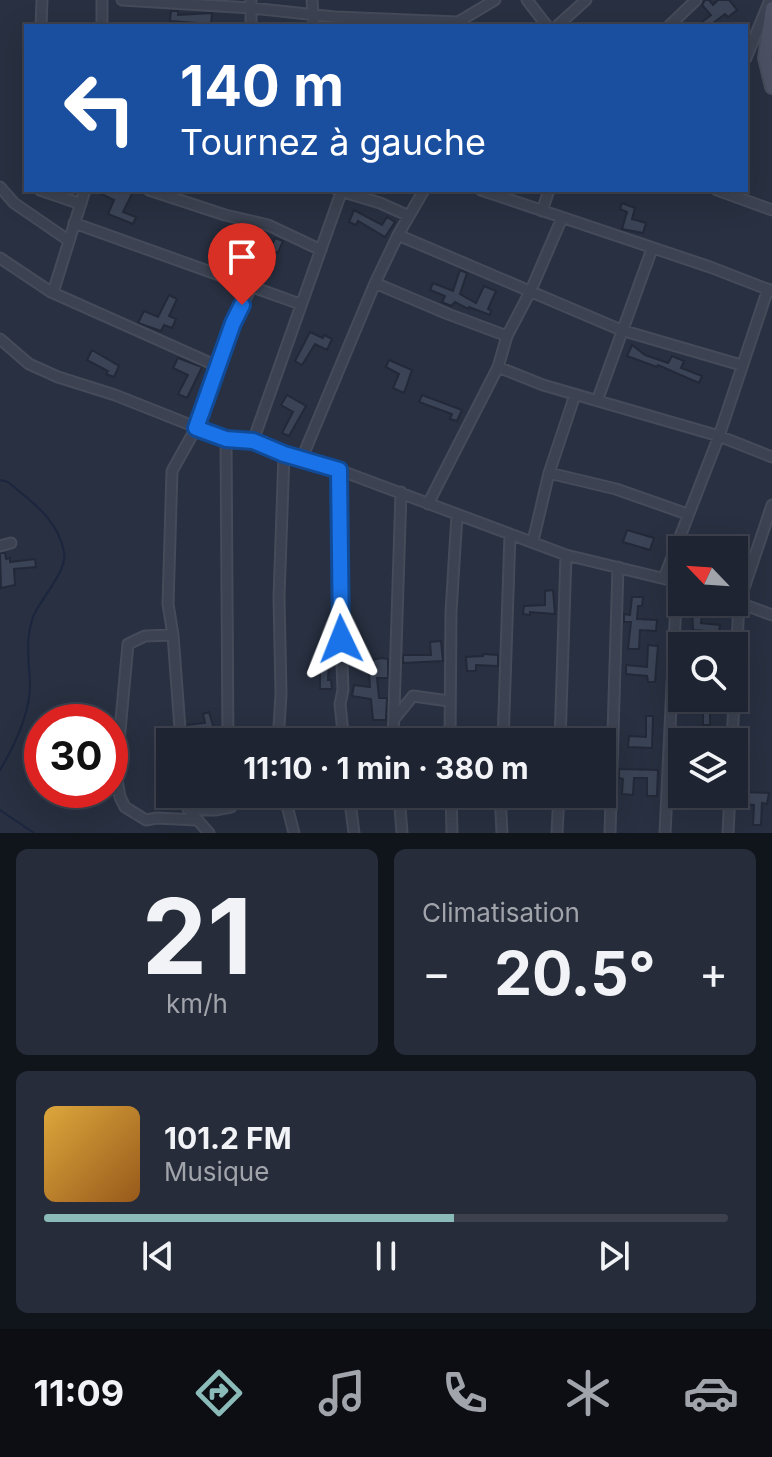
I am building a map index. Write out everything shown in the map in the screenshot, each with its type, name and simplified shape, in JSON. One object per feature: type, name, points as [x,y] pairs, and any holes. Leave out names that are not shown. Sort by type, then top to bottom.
[{"type":"street","points":[[41,24],[42,0]]},
{"type":"street","points":[[102,0],[102,24]]},
{"type":"street","points":[[122,0],[251,4],[335,17],[458,22],[495,0]]},
{"type":"street","points":[[312,0],[314,24]]},
{"type":"street","points":[[527,0],[545,24]]},
{"type":"street","points":[[560,24],[586,0]]},
{"type":"street","points":[[671,24],[696,0]]},
{"type":"street","points":[[748,54],[771,3]]},
{"type":"street","points":[[771,3],[765,58],[772,87]]},
{"type":"street","points":[[0,187],[14,203],[68,240]]},
{"type":"street","points":[[46,192],[81,204]]},
{"type":"street","points":[[51,292],[84,192]]},
{"type":"street","points":[[155,192],[225,215],[268,225],[321,250]]},
{"type":"street","points":[[253,441],[339,192]]},
{"type":"street","points":[[346,192],[409,216]]},
{"type":"street","points":[[302,458],[375,283],[423,192]]},
{"type":"street","points":[[487,192],[770,290],[741,365],[719,436],[664,578]]},
{"type":"street","points":[[542,211],[548,192]]},
{"type":"street","points":[[722,192],[772,210]]},
{"type":"street","points":[[428,504],[498,367],[507,336],[562,218]]},
{"type":"street","points":[[74,223],[300,304]]},
{"type":"street","points":[[398,235],[621,330],[741,365]]},
{"type":"street","points":[[597,401],[652,249]]},
{"type":"street","points":[[0,258],[51,292],[217,366]]},
{"type":"street","points":[[375,283],[507,336]]},
{"type":"street","points":[[180,728],[168,604],[172,471],[196,428],[233,323],[251,288]]},
{"type":"street","points":[[0,339],[29,364],[58,377],[115,395],[226,439],[253,441],[284,454],[339,470],[566,555],[668,579]]},
{"type":"street","points":[[498,367],[575,395],[719,436],[772,457]]},
{"type":"street","points":[[533,541],[549,473],[575,395]]},
{"type":"street","points":[[226,439],[228,728]]},
{"type":"street","points":[[279,728],[284,454]]},
{"type":"street","points":[[339,470],[343,728]]},
{"type":"street","points":[[549,473],[616,489],[687,514]]},
{"type":"street","points":[[393,728],[401,492]]},
{"type":"street","points":[[748,572],[772,505]]},
{"type":"street","points":[[450,728],[451,612],[457,515]]},
{"type":"street","points":[[503,728],[510,534]]},
{"type":"street","points":[[0,546],[11,543]]},
{"type":"street","points":[[560,728],[566,555]]},
{"type":"street","points":[[610,833],[618,567]]},
{"type":"street","points":[[748,606],[772,615]]},
{"type":"street","points":[[665,833],[670,685],[676,616]]},
{"type":"street","points":[[732,728],[736,616]]},
{"type":"street","points":[[173,635],[145,636],[128,644],[116,774],[125,807],[139,818],[196,820]]},
{"type":"street","points":[[393,721],[413,696],[449,701]]},
{"type":"street","points":[[188,809],[226,808]]},
{"type":"street","points":[[288,808],[294,833]]},
{"type":"street","points":[[351,808],[354,833]]},
{"type":"street","points":[[400,808],[402,833]]},
{"type":"street","points":[[451,808],[452,833]]},
{"type":"street","points":[[501,808],[502,833]]},
{"type":"street","points":[[557,833],[558,808]]},
{"type":"street","points":[[728,833],[729,808]]},
{"type":"street","points":[[188,809],[209,833]]},
{"type":"building","points":[[705,0],[713,5],[718,0],[729,0],[737,10],[712,24],[700,24],[711,15],[702,5]]},
{"type":"building","points":[[171,11],[178,11],[178,15],[212,13],[211,24],[170,21]]},
{"type":"building","points":[[97,192],[133,192],[123,212],[136,217],[133,224],[108,214],[114,200]]},
{"type":"building","points":[[622,203],[635,208],[632,219],[646,223],[643,233],[622,229],[627,212],[620,209]]},
{"type":"building","points":[[354,210],[382,225],[387,217],[395,222],[385,237],[358,221],[356,225],[349,222]]},
{"type":"building","points":[[239,228],[273,243],[275,238],[283,241],[278,253],[244,237],[232,268],[225,265]]},
{"type":"building","points":[[460,270],[467,273],[460,294],[476,303],[484,286],[496,291],[488,309],[490,315],[455,302],[451,306],[442,302],[445,296],[430,290],[433,283],[453,291]]},
{"type":"building","points":[[169,295],[177,299],[169,316],[176,319],[172,328],[164,325],[161,331],[138,323],[144,311],[158,317]]},
{"type":"building","points":[[310,332],[332,339],[327,350],[315,344],[302,365],[295,361]]},
{"type":"building","points":[[632,345],[645,355],[668,363],[672,356],[684,361],[681,368],[702,376],[699,383],[658,365],[627,356]]},
{"type":"building","points":[[92,350],[119,366],[114,377],[87,360]]},
{"type":"building","points":[[178,358],[202,367],[187,398],[178,394],[188,375],[173,368]]},
{"type":"building","points":[[389,360],[412,370],[404,393],[393,388],[399,374],[386,367]]},
{"type":"building","points":[[287,395],[306,406],[289,436],[282,433],[293,412],[281,405]]},
{"type":"building","points":[[422,395],[462,410],[457,421],[450,419],[452,414],[419,402]]},
{"type":"building","points":[[627,530],[654,538],[650,550],[623,542]]},
{"type":"building","points":[[0,553],[5,553],[10,562],[35,559],[36,567],[14,569],[15,585],[1,588]]},
{"type":"building","points":[[553,590],[555,614],[523,614],[524,606],[545,605],[545,591]]},
{"type":"building","points":[[632,597],[643,597],[642,606],[638,606],[637,619],[657,620],[656,631],[640,630],[639,649],[628,649],[631,622],[624,622],[624,614],[630,615]]},
{"type":"building","points":[[692,616],[702,616],[701,623],[720,625],[719,632],[693,630]]},
{"type":"building","points":[[441,641],[443,661],[403,663],[403,655],[431,655],[430,642]]},
{"type":"building","points":[[648,645],[658,646],[655,682],[648,682],[647,676],[626,674],[626,665],[647,667]]},
{"type":"building","points":[[320,653],[332,653],[328,680],[331,680],[332,689],[320,689]]},
{"type":"building","points":[[498,655],[498,666],[476,665],[476,671],[467,671],[466,657]]},
{"type":"building","points":[[388,659],[388,678],[377,678],[379,698],[387,698],[386,720],[373,720],[371,699],[352,696],[354,685],[370,687],[368,661]]},
{"type":"building","points":[[209,712],[214,728],[187,728],[187,725],[205,723],[203,714]]},
{"type":"building","points":[[703,712],[710,712],[710,725],[703,725]]},
{"type":"building","points":[[646,716],[653,716],[652,748],[628,747],[629,736],[646,737]]},
{"type":"building","points":[[619,769],[658,770],[657,796],[647,796],[647,778],[634,778],[633,795],[622,794],[623,779],[619,778]]},
{"type":"building","points":[[748,792],[769,793],[767,804],[762,803],[761,825],[753,825],[754,805],[748,804]]},
{"type":"waterway","points":[[0,480],[8,482],[35,504],[56,530],[64,552],[62,568],[33,617],[28,642],[30,684],[27,707],[16,740],[0,770]]},
{"type":"waterway","points":[[0,810],[34,833]]},
{"type":"route","points":[[242,305],[196,428],[226,439],[253,441],[284,454],[339,470],[341,639]]}]
